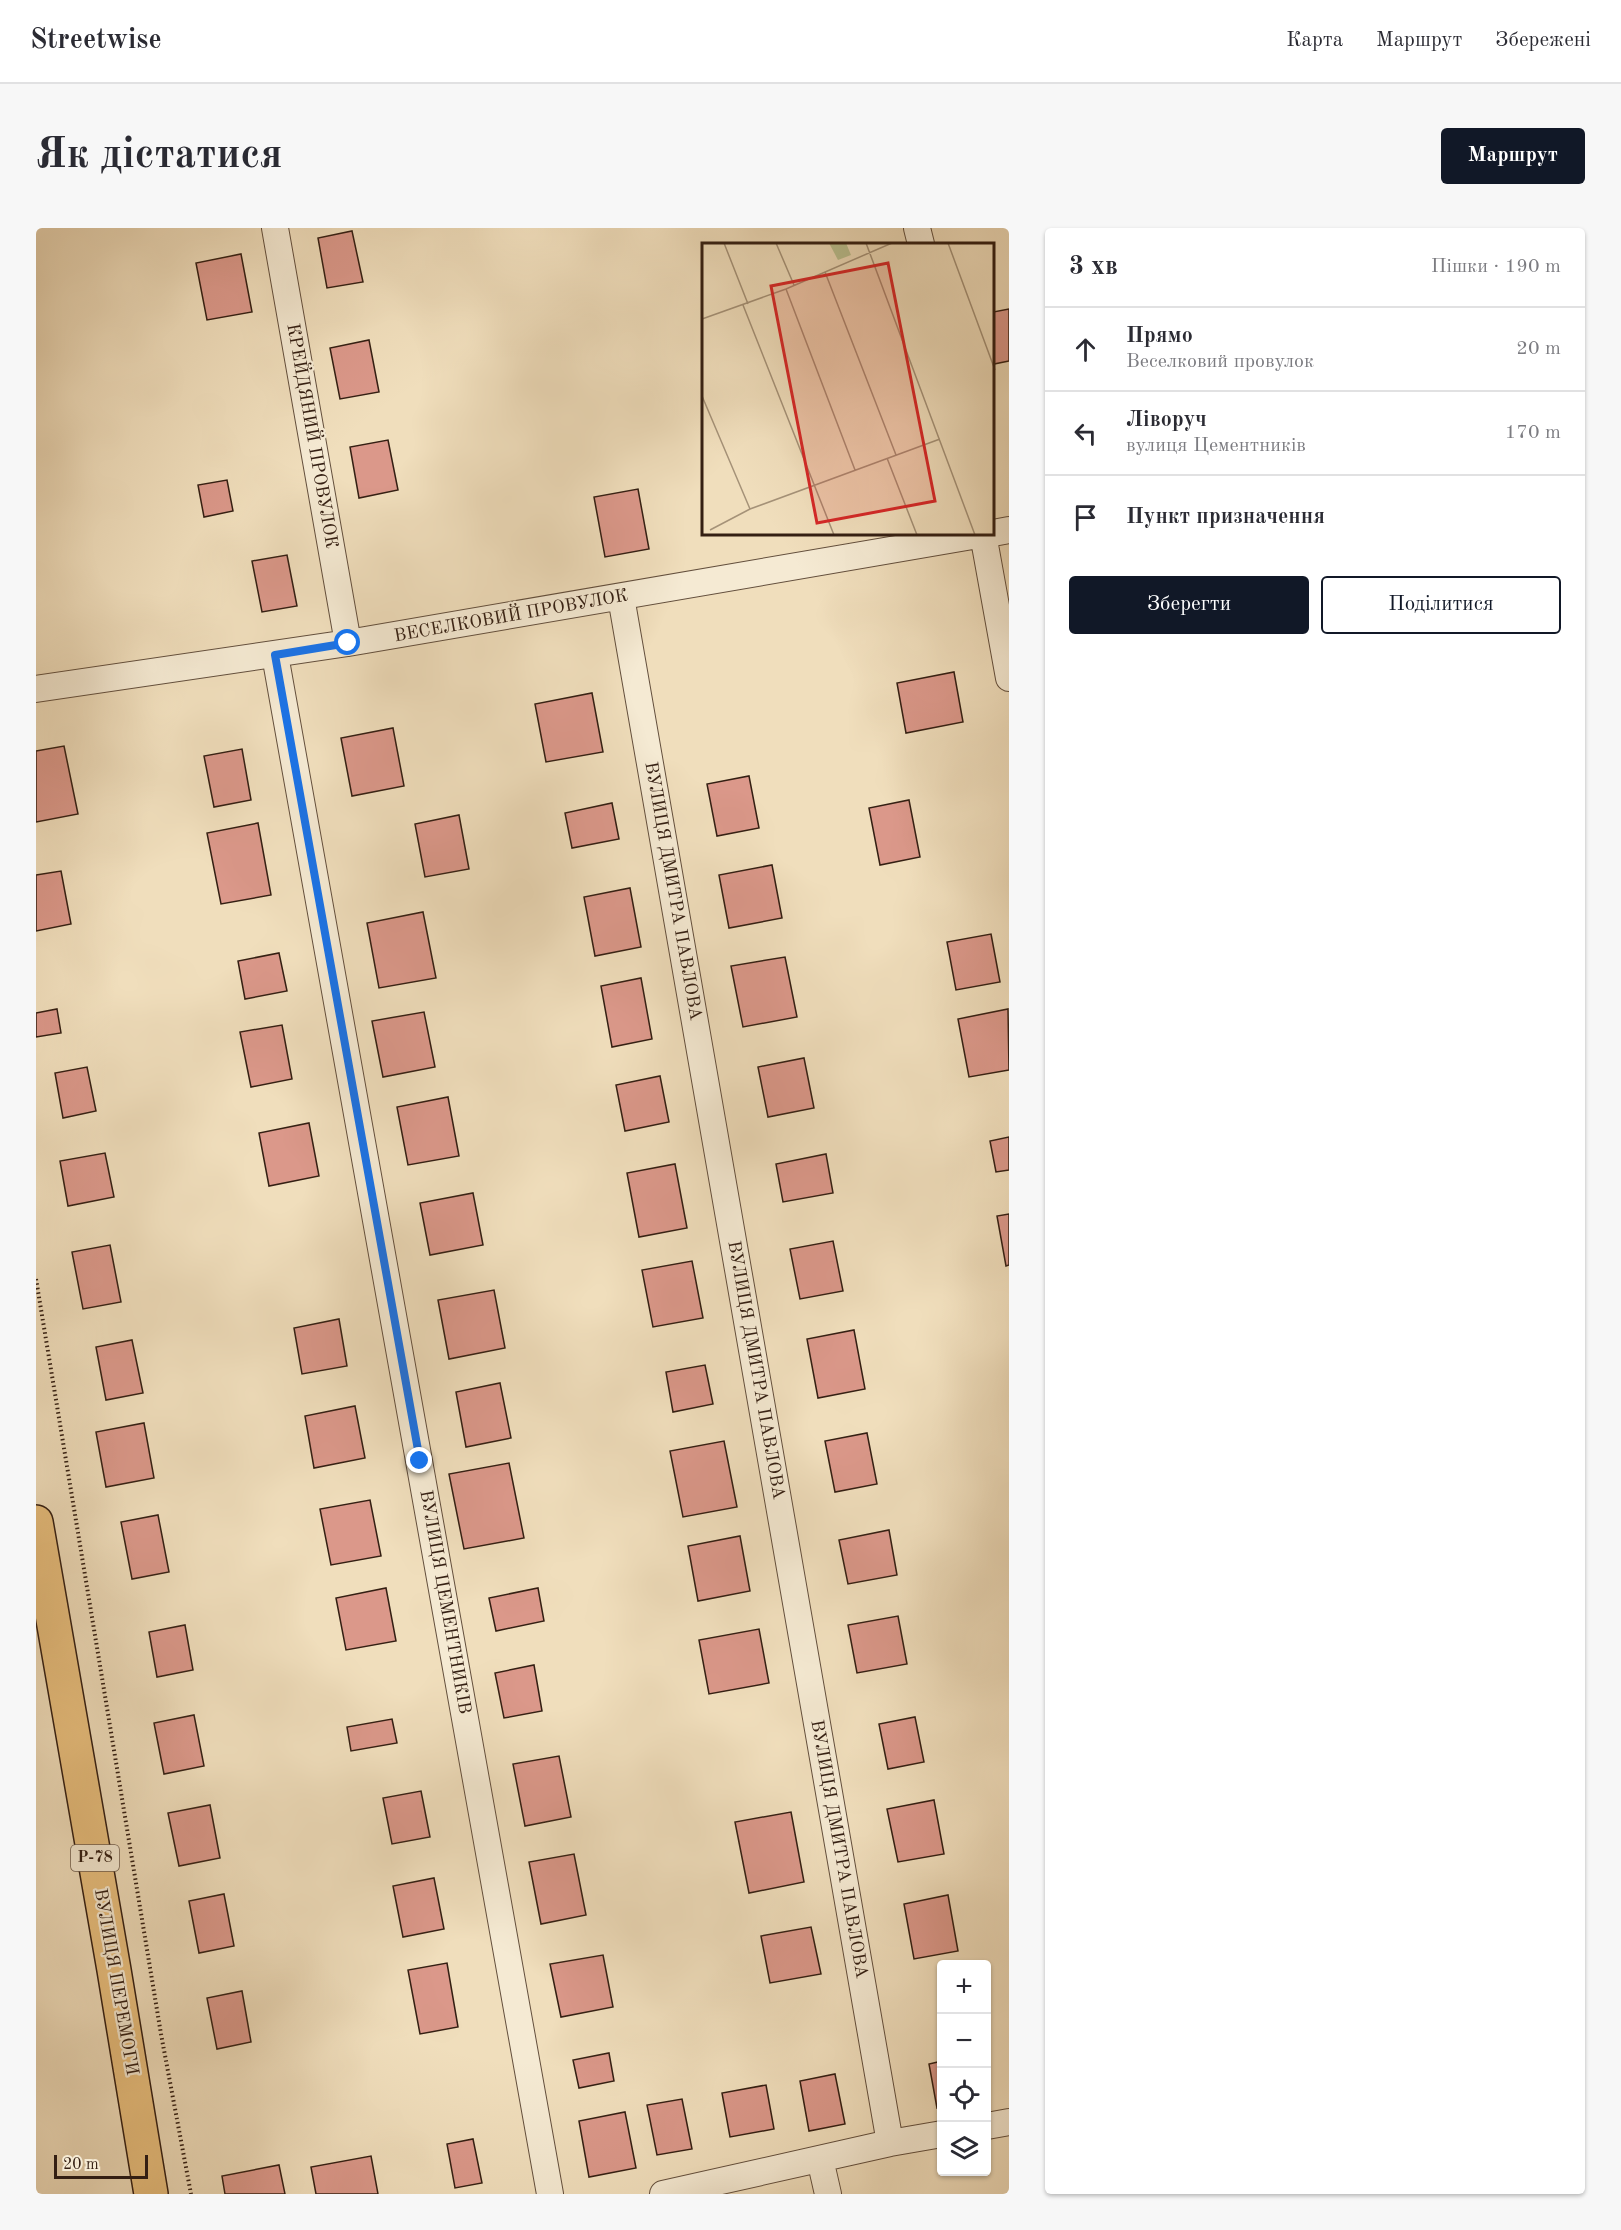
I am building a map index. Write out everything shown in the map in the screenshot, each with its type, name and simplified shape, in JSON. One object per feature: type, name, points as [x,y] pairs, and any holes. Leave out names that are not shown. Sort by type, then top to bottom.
[{"type":"main road","name":"ВУЛИЦЯ ПЕРЕМОГИ","points":[[36,1522],[151,2194]]},
{"type":"street","name":"КРЕЙДЯНИЙ ПРОВУЛОК","points":[[275,228],[348,643]]},
{"type":"street","points":[[917,228],[921,243]]},
{"type":"street","points":[[994,533],[1009,530]]},
{"type":"street","name":"ВЕСЕЛКОВИЙ ПРОВУЛОК","points":[[36,689],[275,655],[972,536]]},
{"type":"street","points":[[984,536],[1009,678]]},
{"type":"street","name":"ВУЛИЦЯ ДМИТРА ПАВЛОВА","points":[[621,597],[890,2143]]},
{"type":"street","name":"ВУЛИЦЯ ЦЕМЕНТНИКІВ","points":[[275,655],[550,2194]]},
{"type":"street","points":[[991,2125],[1009,2122]]},
{"type":"street","points":[[663,2194],[890,2143],[937,2135]]},
{"type":"street","points":[[820,2159],[828,2194]]},
{"type":"path","points":[[36,1280],[162,2034],[191,2194]]},
{"type":"building","points":[[352,231],[363,282],[327,288],[318,238]]},
{"type":"building","points":[[241,254],[252,312],[207,320],[196,263]]},
{"type":"building","points":[[1009,309],[1009,361],[994,364],[994,312]]},
{"type":"building","points":[[369,340],[379,392],[340,399],[330,348]]},
{"type":"building","points":[[388,440],[398,490],[359,498],[350,447]]},
{"type":"building","points":[[227,480],[233,511],[204,517],[198,485]]},
{"type":"building","points":[[638,489],[649,549],[605,557],[594,497]]},
{"type":"building","points":[[287,555],[297,606],[262,612],[252,561]]},
{"type":"building","points":[[954,672],[963,722],[906,733],[897,683]]},
{"type":"building","points":[[592,693],[603,752],[546,762],[535,704]]},
{"type":"building","points":[[393,728],[404,786],[352,796],[341,738]]},
{"type":"building","points":[[64,746],[78,814],[36,822],[36,751]]},
{"type":"building","points":[[242,749],[251,800],[214,807],[204,756]]},
{"type":"building","points":[[749,776],[759,828],[717,836],[707,784]]},
{"type":"building","points":[[909,800],[920,857],[880,865],[869,808]]},
{"type":"building","points":[[612,803],[619,839],[572,848],[565,813]]},
{"type":"building","points":[[459,815],[469,869],[425,877],[415,824]]},
{"type":"building","points":[[258,823],[271,895],[221,904],[207,833]]},
{"type":"building","points":[[772,865],[782,918],[729,928],[719,875]]},
{"type":"building","points":[[61,871],[71,924],[36,931],[36,875]]},
{"type":"building","points":[[630,888],[641,947],[595,956],[584,897]]},
{"type":"building","points":[[423,912],[436,978],[379,988],[367,923]]},
{"type":"building","points":[[991,934],[1000,982],[956,990],[947,942]]},
{"type":"building","points":[[279,953],[287,991],[245,999],[238,961]]},
{"type":"building","points":[[785,957],[797,1017],[743,1027],[731,966]]},
{"type":"building","points":[[641,978],[652,1039],[612,1047],[601,986]]},
{"type":"building","points":[[57,1009],[61,1033],[36,1037],[36,1013]]},
{"type":"building","points":[[1008,1009],[1009,1070],[969,1077],[958,1019]]},
{"type":"building","points":[[424,1012],[435,1067],[383,1077],[372,1021]]},
{"type":"building","points":[[282,1025],[292,1079],[251,1087],[240,1032]]},
{"type":"building","points":[[804,1058],[814,1108],[768,1117],[758,1067]]},
{"type":"building","points":[[87,1067],[96,1111],[63,1118],[55,1073]]},
{"type":"building","points":[[660,1076],[669,1122],[625,1131],[616,1085]]},
{"type":"building","points":[[448,1097],[459,1156],[408,1165],[397,1107]]},
{"type":"building","points":[[309,1123],[319,1176],[269,1186],[259,1133]]},
{"type":"building","points":[[1009,1137],[1009,1170],[996,1172],[990,1141]]},
{"type":"building","points":[[105,1153],[114,1197],[68,1206],[60,1161]]},
{"type":"building","points":[[826,1154],[833,1193],[783,1202],[776,1164]]},
{"type":"building","points":[[675,1164],[687,1228],[639,1237],[627,1173]]},
{"type":"building","points":[[473,1193],[483,1245],[430,1255],[420,1203]]},
{"type":"building","points":[[1009,1214],[1009,1265],[1006,1266],[997,1216]]},
{"type":"building","points":[[833,1241],[843,1291],[800,1299],[790,1249]]},
{"type":"building","points":[[110,1245],[121,1302],[83,1309],[72,1252]]},
{"type":"building","points":[[692,1261],[703,1318],[653,1327],[642,1270]]},
{"type":"building","points":[[494,1290],[505,1348],[449,1359],[438,1300]]},
{"type":"building","points":[[339,1319],[347,1366],[302,1374],[294,1328]]},
{"type":"building","points":[[854,1330],[865,1389],[818,1398],[807,1339]]},
{"type":"building","points":[[132,1340],[143,1393],[106,1400],[96,1347]]},
{"type":"building","points":[[705,1365],[713,1404],[673,1412],[666,1372]]},
{"type":"building","points":[[500,1383],[511,1438],[466,1447],[456,1392]]},
{"type":"building","points":[[355,1406],[365,1458],[314,1468],[305,1416]]},
{"type":"building","points":[[144,1423],[154,1478],[106,1487],[96,1432]]},
{"type":"building","points":[[867,1433],[877,1484],[835,1492],[825,1441]]},
{"type":"building","points":[[724,1441],[737,1507],[683,1517],[670,1451]]},
{"type":"building","points":[[509,1463],[524,1538],[464,1549],[449,1474]]},
{"type":"building","points":[[370,1500],[381,1556],[331,1565],[320,1509]]},
{"type":"building","points":[[158,1515],[169,1572],[132,1579],[121,1522]]},
{"type":"building","points":[[889,1530],[897,1575],[848,1584],[839,1540]]},
{"type":"building","points":[[740,1536],[750,1591],[698,1601],[688,1546]]},
{"type":"building","points":[[386,1588],[396,1641],[346,1650],[336,1598]]},
{"type":"building","points":[[538,1588],[544,1621],[496,1631],[489,1598]]},
{"type":"building","points":[[898,1616],[907,1664],[857,1673],[848,1625]]},
{"type":"building","points":[[185,1625],[193,1670],[157,1677],[149,1632]]},
{"type":"building","points":[[759,1629],[769,1683],[709,1694],[699,1640]]},
{"type":"building","points":[[534,1665],[542,1711],[504,1718],[495,1673]]},
{"type":"building","points":[[194,1715],[204,1766],[164,1774],[154,1723]]},
{"type":"building","points":[[915,1717],[924,1762],[888,1769],[879,1724]]},
{"type":"building","points":[[392,1719],[397,1743],[351,1751],[347,1727]]},
{"type":"building","points":[[559,1756],[571,1817],[525,1826],[513,1764]]},
{"type":"building","points":[[421,1791],[430,1837],[392,1844],[383,1798]]},
{"type":"building","points":[[934,1800],[944,1854],[898,1862],[887,1809]]},
{"type":"building","points":[[210,1805],[220,1858],[179,1866],[168,1813]]},
{"type":"building","points":[[791,1812],[804,1882],[749,1893],[735,1822]]},
{"type":"building","points":[[574,1854],[586,1915],[541,1924],[529,1862]]},
{"type":"building","points":[[434,1878],[444,1929],[403,1937],[393,1886]]},
{"type":"building","points":[[224,1894],[234,1946],[199,1953],[189,1901]]},
{"type":"building","points":[[948,1895],[958,1951],[914,1959],[904,1904]]},
{"type":"building","points":[[811,1927],[821,1974],[770,1983],[761,1936]]},
{"type":"building","points":[[603,1955],[613,2007],[561,2017],[550,1964]]},
{"type":"building","points":[[447,1963],[458,2027],[420,2034],[408,1970]]},
{"type":"building","points":[[242,1991],[251,2042],[217,2049],[207,1998]]},
{"type":"building","points":[[609,2053],[614,2081],[579,2088],[573,2060]]},
{"type":"building","points":[[937,2062],[937,2108],[929,2064]]},
{"type":"building","points":[[835,2074],[845,2124],[809,2131],[800,2081]]},
{"type":"building","points":[[766,2085],[774,2129],[730,2137],[722,2093]]},
{"type":"building","points":[[682,2099],[692,2149],[657,2155],[647,2105]]},
{"type":"building","points":[[625,2112],[636,2168],[589,2177],[579,2121]]},
{"type":"building","points":[[473,2139],[482,2183],[455,2188],[447,2144]]},
{"type":"building","points":[[371,2156],[378,2194],[316,2194],[311,2167]]},
{"type":"building","points":[[279,2165],[285,2194],[225,2194],[222,2176]]},
{"type":"route","points":[[348,643],[275,655],[420,1461]]}]
